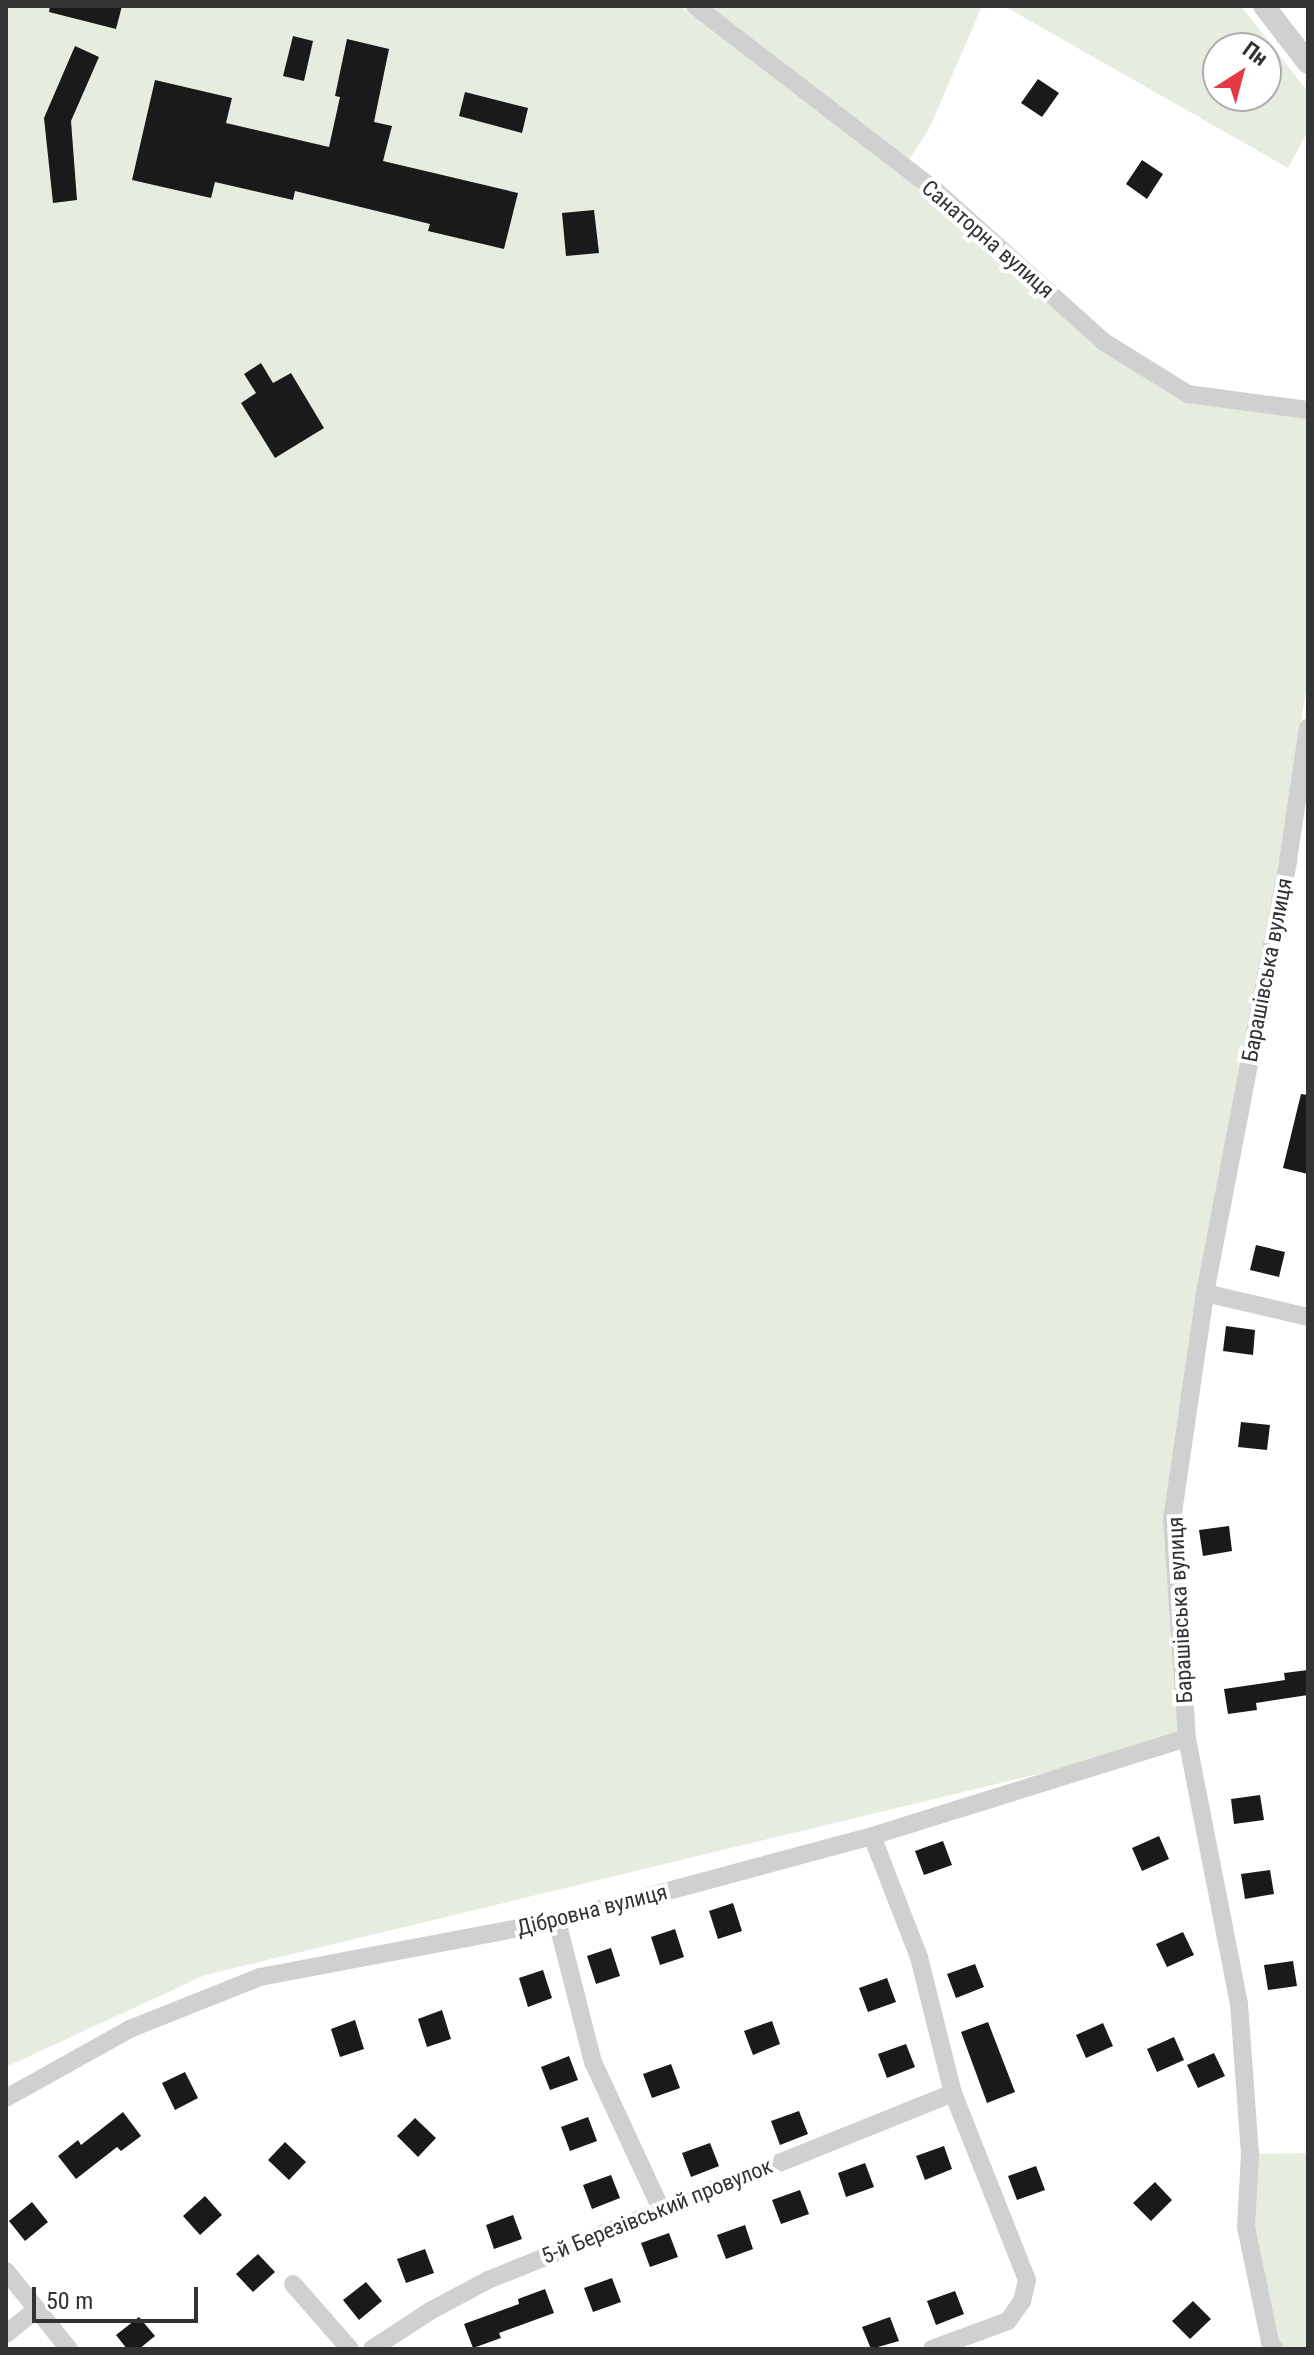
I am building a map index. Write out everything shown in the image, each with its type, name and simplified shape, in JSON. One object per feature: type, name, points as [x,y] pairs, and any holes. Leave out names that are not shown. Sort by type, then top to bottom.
[{"type":"street","name":"Санаторна вулиця","points":[[695,6],[937,192],[1104,342],[1188,394],[1308,410]]},
{"type":"street","points":[[1264,6],[1308,63]]},
{"type":"street","name":"Барашівська вулиця","points":[[1271,2347],[1246,2227],[1250,2154],[1239,2004],[1187,1738],[1172,1520],[1205,1293],[1288,860],[1308,728]]},
{"type":"street","points":[[1205,1293],[1308,1317]]},
{"type":"street","name":"Дібровна вулиця","points":[[6,2098],[132,2028],[260,1977],[557,1921],[872,1836],[1187,1738]]},
{"type":"street","points":[[872,1836],[919,1957],[953,2093],[1027,2280],[1022,2301],[1008,2321],[932,2349]]},
{"type":"street","points":[[557,1921],[593,2062],[661,2209]]},
{"type":"street","name":"5-й Березівський провулок","points":[[372,2349],[430,2311],[488,2280],[953,2093]]},
{"type":"street","points":[[6,2271],[69,2349]]},
{"type":"street","points":[[293,2284],[350,2349]]},
{"type":"street","points":[[6,2334],[37,2309]]},
{"type":"shaded area","points":[[6,6],[679,6],[910,175],[1104,342],[1188,394],[1308,408],[1308,678],[1172,1520],[1187,1738],[205,1975],[6,2067]]},
{"type":"shaded area","points":[[694,6],[982,6],[930,127],[909,160]]},
{"type":"shaded area","points":[[1004,6],[1241,6],[1261,32],[1202,32],[1202,112],[1282,112],[1282,59],[1308,92],[1308,131],[1288,168]]},
{"type":"shaded area","points":[[1308,2153],[1308,2349],[1275,2349],[1246,2227],[1250,2154]]},
{"type":"building","points":[[50,6],[122,6],[116,29],[49,12]]},
{"type":"building","points":[[293,36],[313,41],[304,81],[283,76]]},
{"type":"building","points":[[347,39],[389,49],[374,122],[392,126],[383,161],[518,193],[504,249],[428,231],[430,224],[295,191],[293,200],[215,182],[211,198],[132,180],[155,80],[232,98],[226,123],[329,147],[340,97],[335,96]]},
{"type":"building","points":[[75,46],[99,57],[71,121],[77,200],[53,203],[44,118]]},
{"type":"building","points":[[1038,79],[1059,93],[1042,117],[1021,103]]},
{"type":"building","points":[[465,92],[528,108],[522,133],[459,116]]},
{"type":"building","points":[[1142,160],[1163,174],[1147,199],[1126,184]]},
{"type":"building","points":[[594,210],[599,253],[566,256],[562,213]]},
{"type":"building","points":[[261,363],[273,383],[291,373],[324,428],[275,458],[241,403],[256,393],[244,374]]},
{"type":"building","points":[[1301,1094],[1308,1095],[1308,1174],[1283,1168]]},
{"type":"building","points":[[1256,1245],[1285,1252],[1279,1277],[1250,1270]]},
{"type":"building","points":[[1226,1326],[1255,1330],[1253,1355],[1223,1351]]},
{"type":"building","points":[[1241,1422],[1270,1425],[1267,1450],[1238,1447]]},
{"type":"building","points":[[1229,1526],[1232,1551],[1203,1556],[1199,1530]]},
{"type":"building","points":[[1308,1670],[1308,1695],[1256,1703],[1257,1710],[1228,1714],[1224,1689],[1285,1680],[1284,1673]]},
{"type":"building","points":[[1260,1795],[1264,1820],[1234,1824],[1231,1799]]},
{"type":"building","points":[[1159,1836],[1169,1859],[1142,1871],[1132,1848]]},
{"type":"building","points":[[943,1841],[952,1865],[924,1875],[915,1851]]},
{"type":"building","points":[[1270,1870],[1274,1894],[1245,1899],[1241,1874]]},
{"type":"building","points":[[733,1903],[742,1931],[718,1939],[709,1911]]},
{"type":"building","points":[[675,1929],[684,1957],[660,1965],[651,1937]]},
{"type":"building","points":[[1183,1932],[1194,1955],[1167,1967],[1156,1944]]},
{"type":"building","points":[[611,1948],[620,1976],[596,1984],[587,1956]]},
{"type":"building","points":[[1293,1961],[1297,1986],[1268,1990],[1264,1965]]},
{"type":"building","points":[[975,1964],[984,1987],[956,1998],[947,1974]]},
{"type":"building","points":[[543,1970],[552,1998],[528,2007],[519,1978]]},
{"type":"building","points":[[887,1978],[896,2002],[868,2012],[859,1988]]},
{"type":"building","points":[[442,2010],[451,2039],[427,2047],[418,2019]]},
{"type":"building","points":[[355,2020],[364,2049],[340,2057],[331,2029]]},
{"type":"building","points":[[772,2021],[780,2044],[753,2055],[744,2031]]},
{"type":"building","points":[[988,2022],[1015,2092],[987,2103],[961,2032]]},
{"type":"building","points":[[1103,2023],[1113,2046],[1086,2058],[1076,2035]]},
{"type":"building","points":[[1174,2037],[1184,2060],[1157,2072],[1147,2049]]},
{"type":"building","points":[[906,2044],[915,2067],[887,2078],[878,2054]]},
{"type":"building","points":[[1214,2053],[1225,2076],[1198,2088],[1187,2065]]},
{"type":"building","points":[[569,2056],[578,2080],[550,2090],[541,2067]]},
{"type":"building","points":[[671,2064],[680,2088],[652,2098],[643,2074]]},
{"type":"building","points":[[185,2072],[198,2098],[175,2110],[162,2083]]},
{"type":"building","points":[[799,2111],[808,2134],[780,2145],[771,2121]]},
{"type":"building","points":[[123,2112],[141,2136],[121,2151],[117,2147],[76,2179],[58,2156],[78,2140],[81,2145]]},
{"type":"building","points":[[588,2117],[597,2141],[570,2151],[561,2127]]},
{"type":"building","points":[[415,2118],[436,2138],[418,2157],[397,2136]]},
{"type":"building","points":[[285,2142],[306,2162],[289,2180],[268,2160]]},
{"type":"building","points":[[710,2143],[719,2166],[691,2177],[682,2153]]},
{"type":"building","points":[[944,2146],[952,2169],[925,2180],[916,2156]]},
{"type":"building","points":[[865,2163],[874,2187],[846,2197],[838,2173]]},
{"type":"building","points":[[1036,2166],[1045,2190],[1017,2200],[1008,2176]]},
{"type":"building","points":[[611,2175],[620,2198],[592,2209],[583,2185]]},
{"type":"building","points":[[1155,2182],[1172,2200],[1151,2221],[1133,2203]]},
{"type":"building","points":[[800,2190],[809,2214],[781,2224],[772,2200]]},
{"type":"building","points":[[205,2196],[222,2215],[200,2235],[183,2216]]},
{"type":"building","points":[[32,2202],[48,2222],[25,2241],[9,2221]]},
{"type":"building","points":[[513,2215],[522,2239],[494,2249],[486,2225]]},
{"type":"building","points":[[745,2225],[753,2249],[726,2259],[717,2235]]},
{"type":"building","points":[[669,2233],[678,2257],[650,2267],[641,2243]]},
{"type":"building","points":[[425,2249],[434,2273],[406,2283],[397,2259]]},
{"type":"building","points":[[258,2254],[275,2272],[253,2292],[236,2274]]},
{"type":"building","points":[[612,2278],[621,2302],[593,2312],[584,2288]]},
{"type":"building","points":[[366,2282],[382,2301],[359,2320],[343,2300]]},
{"type":"building","points":[[545,2289],[554,2313],[499,2333],[501,2338],[473,2348],[464,2324],[519,2304],[518,2299]]},
{"type":"building","points":[[955,2291],[964,2314],[936,2325],[927,2301]]},
{"type":"building","points":[[1193,2301],[1211,2319],[1190,2339],[1172,2321]]},
{"type":"building","points":[[139,2317],[155,2336],[139,2349],[127,2349],[116,2335]]},
{"type":"building","points":[[890,2317],[899,2341],[871,2349],[862,2327]]}]
